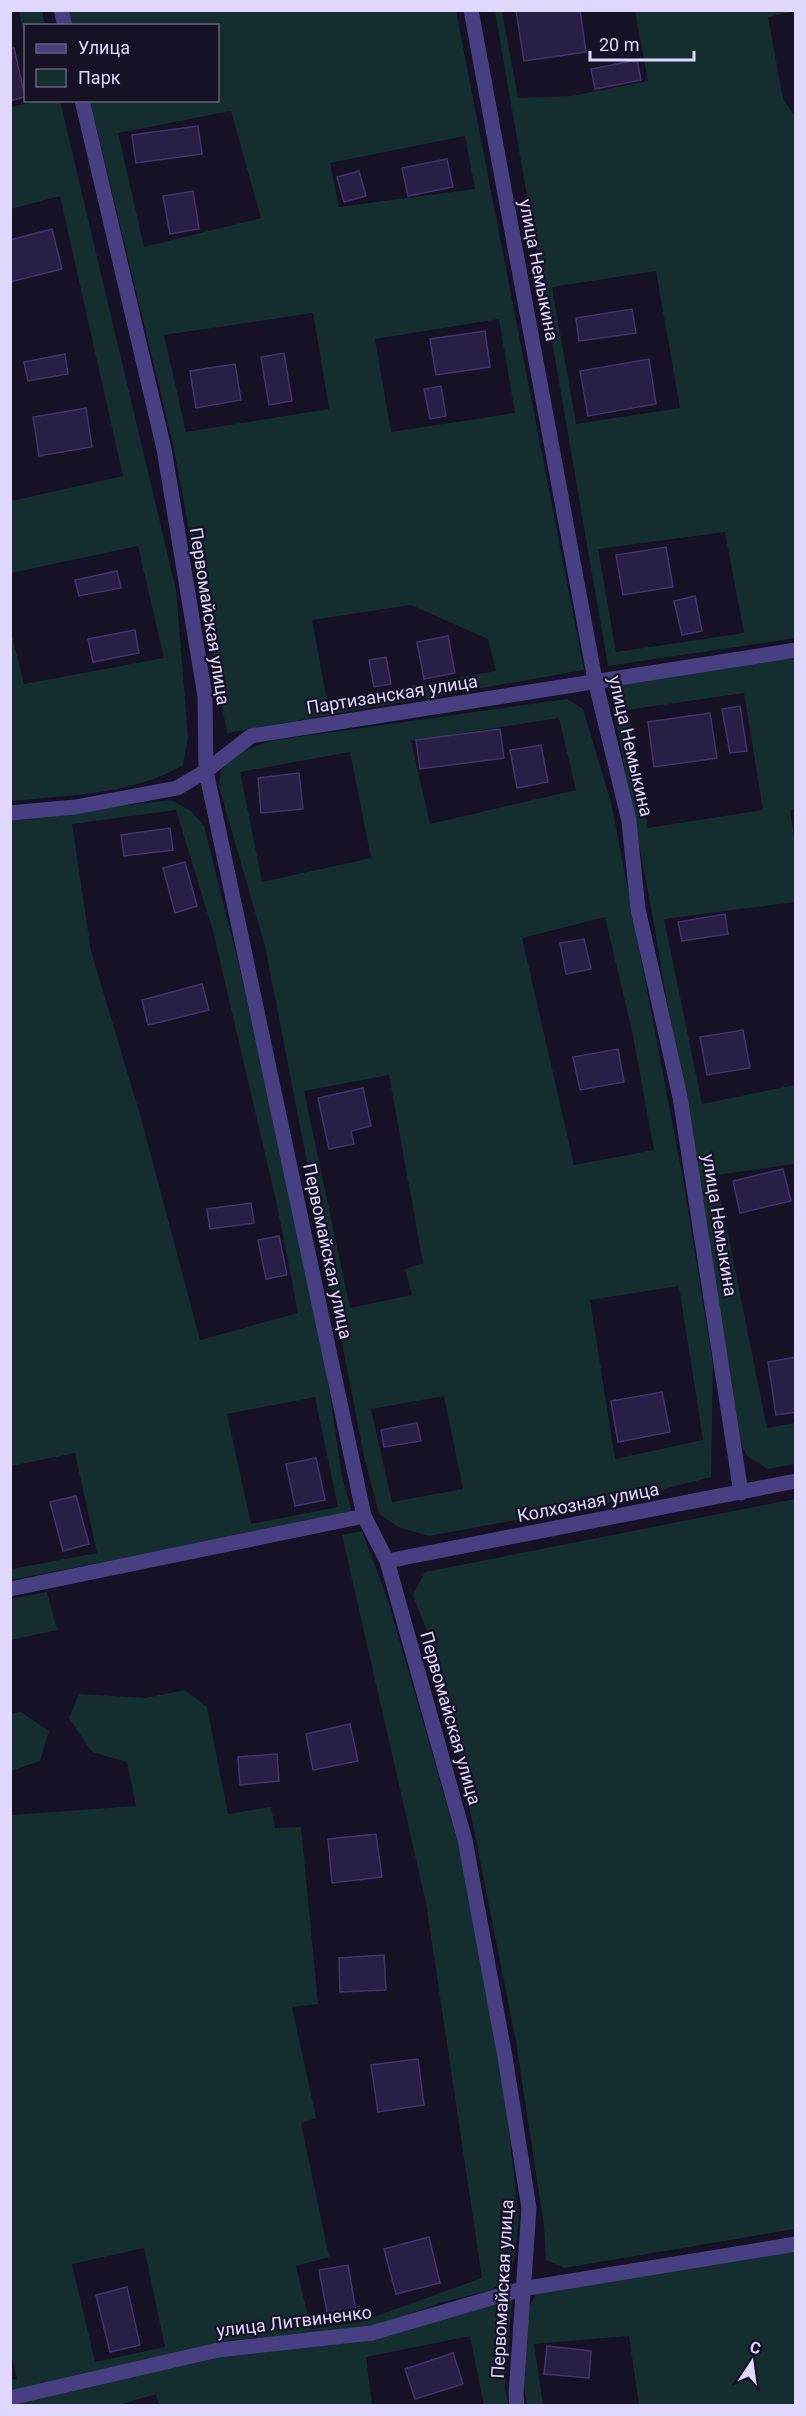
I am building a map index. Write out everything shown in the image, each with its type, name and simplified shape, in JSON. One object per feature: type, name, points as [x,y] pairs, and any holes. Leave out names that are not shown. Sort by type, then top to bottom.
[{"type":"street","name":"улица Немыкина","points":[[471,10],[595,680],[629,821],[638,909],[680,1097],[741,1493]]},
{"type":"street","name":"Первомайская улица","points":[[82,102],[164,449],[205,696],[206,771],[364,1516],[387,1561],[465,1840],[529,2208],[522,2289],[517,2406]]},
{"type":"street","name":"Партизанская улица","points":[[10,813],[75,807],[177,788],[206,771],[251,736],[795,650]]},
{"type":"street","name":"Колхозная улица","points":[[387,1561],[795,1482]]},
{"type":"street","points":[[10,1589],[364,1516]]},
{"type":"street","name":"улица Литвиненко","points":[[10,2398],[218,2350],[372,2333],[522,2289],[795,2244]]},
{"type":"green space","points":[[19,11],[42,11],[45,24],[24,24],[24,36]]},
{"type":"green space","points":[[69,11],[456,11],[584,670],[227,733],[173,444],[90,102],[219,102],[219,24],[72,24]],"holes":[[[231,111],[261,218],[144,247],[118,133]],[[465,136],[475,189],[339,207],[330,163]],[[313,313],[329,409],[186,432],[164,335]],[[499,319],[515,413],[391,432],[375,339]],[[411,605],[488,639],[496,671],[327,701],[312,620]]]},
{"type":"green space","points":[[495,11],[502,11],[518,98],[572,96],[648,81],[635,11],[795,11],[768,17],[783,99],[796,118],[795,638],[608,666]],"holes":[[[656,271],[680,408],[576,424],[552,287]],[[725,532],[744,633],[616,652],[598,549]]]},
{"type":"green space","points":[[34,102],[60,102],[176,590],[188,737],[183,765],[163,775],[100,792],[11,801],[11,632],[24,684],[164,658],[138,546],[11,573],[11,501],[123,476],[60,196],[11,209],[11,107]]},
{"type":"green space","points":[[795,658],[796,809],[790,810],[796,851],[795,902],[664,919],[702,1104],[795,1085],[795,1164],[716,1175],[767,1428],[795,1423],[795,1464],[768,1469],[747,1456],[738,1437],[732,1384],[652,913],[609,684]],"holes":[[[744,693],[763,810],[648,828],[627,710]]]},
{"type":"green space","points":[[567,699],[583,709],[612,806],[683,1179],[713,1365],[711,1477],[613,1502],[429,1536],[398,1527],[379,1514],[364,1456],[265,946],[219,787],[221,770],[238,753],[270,741]],"holes":[[[559,718],[576,790],[430,824],[411,741]],[[350,752],[371,858],[262,882],[240,772]],[[605,917],[632,1031],[654,1150],[574,1165],[522,938]],[[389,1075],[423,1263],[405,1269],[412,1295],[350,1308],[304,1091]],[[679,1286],[703,1440],[615,1459],[590,1300]],[[444,1396],[463,1489],[392,1502],[371,1409]]]},
{"type":"green space","points":[[171,800],[191,811],[204,826],[240,970],[319,1321],[342,1476],[352,1513],[11,1580],[11,1569],[97,1553],[75,1453],[11,1466],[10,819]],"holes":[[[176,810],[213,931],[277,1205],[298,1313],[200,1340],[141,1118],[91,951],[72,824]],[[315,1397],[338,1507],[251,1524],[227,1414]]]},
{"type":"green space","points":[[795,1499],[795,2229],[564,2268],[546,2260],[544,2226],[516,2042],[442,1670],[413,1595],[425,1572]]},
{"type":"green space","points":[[362,1531],[388,1601],[458,1843],[502,2070],[519,2220],[514,2260],[508,2278],[491,2290],[443,2302],[367,2329],[231,2340],[11,2391],[10,2380],[17,2379],[10,2350],[11,1815],[136,1806],[127,1762],[92,1752],[69,1718],[79,1694],[145,1698],[185,1690],[207,1707],[228,1814],[271,1807],[275,1828],[301,1827],[318,2004],[292,2007],[316,2118],[301,2123],[329,2257],[296,2266],[311,2329],[360,2322],[482,2278],[426,1903],[342,1535]],"holes":[[[144,2248],[165,2347],[95,2362],[72,2264]]]},
{"type":"green space","points":[[47,1592],[57,1630],[11,1640],[11,1599]]},
{"type":"green space","points":[[21,1712],[49,1731],[40,1761],[11,1771],[11,1714]]},
{"type":"green space","points":[[795,2248],[795,2405],[639,2405],[629,2336],[534,2344],[543,2405],[527,2405],[524,2387],[526,2314],[538,2290]]},
{"type":"green space","points":[[512,2298],[505,2387],[508,2405],[484,2405],[470,2336],[366,2357],[372,2405],[159,2405],[156,2394],[119,2405],[11,2406],[10,2403],[222,2356]]},
{"type":"building","points":[[516,10],[580,10],[586,52],[524,61]]},
{"type":"building","points":[[14,48],[24,97],[10,101],[10,49]]},
{"type":"building","points":[[637,60],[641,80],[595,89],[591,69]]},
{"type":"building","points":[[198,126],[202,154],[136,163],[132,135]]},
{"type":"building","points":[[447,159],[453,187],[408,196],[402,168]]},
{"type":"building","points":[[359,171],[366,196],[344,202],[337,177]]},
{"type":"building","points":[[193,191],[199,229],[170,234],[163,196]]},
{"type":"building","points":[[52,229],[62,269],[10,282],[10,240]]},
{"type":"building","points":[[632,309],[636,333],[579,341],[576,318]]},
{"type":"building","points":[[485,331],[490,367],[436,375],[430,339]]},
{"type":"building","points":[[284,353],[292,401],[269,405],[261,357]]},
{"type":"building","points":[[65,354],[68,374],[28,381],[24,362]]},
{"type":"building","points":[[649,359],[656,404],[588,416],[580,371]]},
{"type":"building","points":[[235,364],[241,400],[196,408],[190,371]]},
{"type":"building","points":[[441,386],[446,416],[430,419],[424,389]]},
{"type":"building","points":[[86,408],[92,447],[39,456],[33,417]]},
{"type":"building","points":[[666,547],[673,587],[623,595],[616,555]]},
{"type":"building","points":[[117,571],[121,588],[79,596],[75,580]]},
{"type":"building","points":[[695,596],[702,631],[682,635],[674,601]]},
{"type":"building","points":[[135,630],[139,653],[93,662],[88,639]]},
{"type":"building","points":[[448,636],[455,673],[424,679],[417,642]]},
{"type":"building","points":[[386,657],[391,684],[374,687],[369,660]]},
{"type":"building","points":[[740,706],[747,751],[730,753],[722,709]]},
{"type":"building","points":[[710,713],[717,758],[654,767],[648,722]]},
{"type":"building","points":[[500,729],[504,758],[420,769],[416,740]]},
{"type":"building","points":[[541,745],[548,782],[517,788],[510,750]]},
{"type":"building","points":[[299,773],[303,809],[261,813],[258,778]]},
{"type":"building","points":[[170,828],[173,850],[124,856],[121,835]]},
{"type":"building","points":[[185,862],[197,906],[175,913],[163,868]]},
{"type":"building","points":[[725,914],[728,934],[682,941],[678,922]]},
{"type":"building","points":[[584,939],[591,969],[566,974],[560,943]]},
{"type":"building","points":[[202,984],[209,1010],[148,1025],[142,1000]]},
{"type":"building","points":[[743,1030],[750,1068],[707,1075],[700,1037]]},
{"type":"building","points":[[618,1049],[624,1082],[580,1090],[573,1057]]},
{"type":"building","points":[[363,1088],[371,1126],[351,1131],[354,1144],[329,1149],[318,1098]]},
{"type":"building","points":[[783,1169],[791,1201],[740,1213],[733,1181]]},
{"type":"building","points":[[251,1203],[254,1223],[210,1229],[207,1209]]},
{"type":"building","points":[[279,1236],[287,1275],[266,1279],[258,1240]]},
{"type":"building","points":[[796,1357],[796,1412],[776,1415],[768,1362]]},
{"type":"building","points":[[662,1392],[670,1432],[618,1442],[611,1401]]},
{"type":"building","points":[[417,1423],[421,1441],[384,1447],[381,1430]]},
{"type":"building","points":[[316,1458],[325,1500],[295,1506],[286,1464]]},
{"type":"building","points":[[76,1496],[89,1544],[63,1551],[50,1502]]},
{"type":"building","points":[[350,1724],[358,1761],[313,1770],[306,1734]]},
{"type":"building","points":[[277,1754],[279,1781],[240,1785],[238,1757]]},
{"type":"building","points":[[376,1834],[382,1877],[332,1883],[328,1839]]},
{"type":"building","points":[[384,1955],[386,1990],[340,1992],[339,1958]]},
{"type":"building","points":[[418,2059],[424,2105],[378,2112],[371,2065]]},
{"type":"building","points":[[429,2237],[440,2283],[396,2294],[384,2249]]},
{"type":"building","points":[[348,2265],[357,2317],[329,2322],[319,2270]]},
{"type":"building","points":[[127,2287],[140,2345],[110,2352],[96,2295]]},
{"type":"building","points":[[547,2346],[591,2351],[589,2378],[544,2374]]},
{"type":"building","points":[[453,2353],[463,2384],[415,2399],[405,2369]]}]
